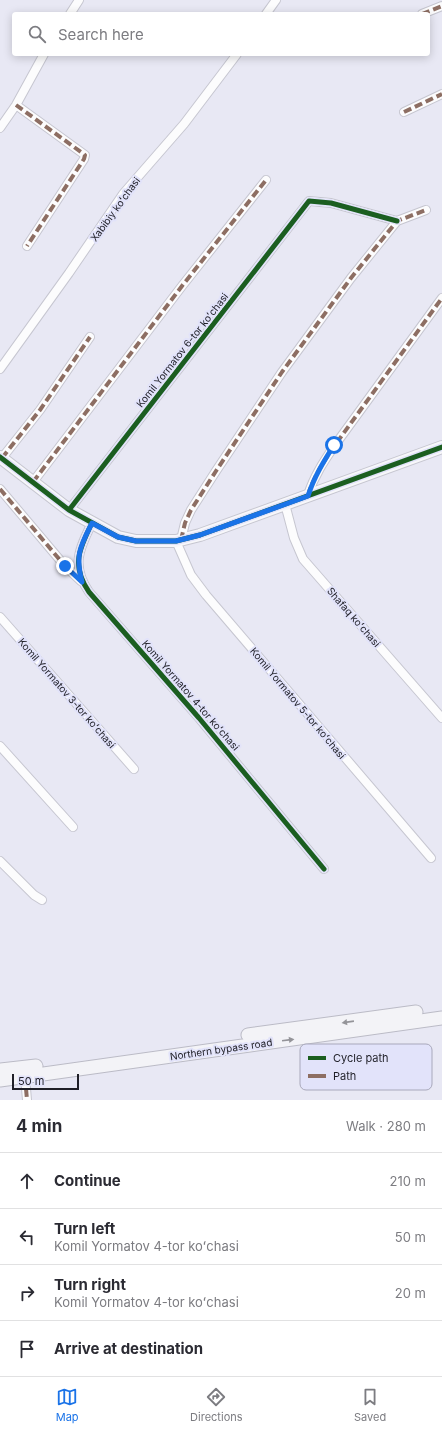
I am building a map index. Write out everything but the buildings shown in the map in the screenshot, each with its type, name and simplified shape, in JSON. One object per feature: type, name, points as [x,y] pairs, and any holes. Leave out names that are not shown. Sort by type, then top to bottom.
[{"type":"main road","name":"Northern bypass road","points":[[0,1080],[442,1009]]},
{"type":"main road","name":"Northern bypass road","points":[[0,1070],[442,1018]]},
{"type":"street","points":[[71,12],[80,0]]},
{"type":"street","points":[[267,12],[276,0]]},
{"type":"street","points":[[427,12],[442,6]]},
{"type":"street","points":[[0,128],[16,105],[43,56]]},
{"type":"street","name":"Xabibiy koʻchasi","points":[[0,369],[69,273],[123,194],[184,124],[235,56]]},
{"type":"street","points":[[404,112],[442,94]]},
{"type":"street","points":[[16,105],[85,155],[84,159],[27,246]]},
{"type":"street","points":[[33,482],[182,286],[266,180]]},
{"type":"street","name":"Komil Yormatov 6-tor koʻchasi","points":[[69,510],[309,201],[331,203],[397,221]]},
{"type":"street","points":[[179,540],[191,510],[278,378],[351,278],[397,221],[426,210]]},
{"type":"street","points":[[308,496],[313,480],[334,445],[442,298]]},
{"type":"street","points":[[90,337],[40,410],[1,458],[69,510],[118,537],[136,541],[179,540],[200,535],[442,447]]},
{"type":"street","name":"Komil Yormatov 4-tor koʻchasi","points":[[0,489],[65,566],[82,582],[89,592],[199,718],[324,869]]},
{"type":"street","name":"Shafaq koʻchasi","points":[[286,504],[294,538],[303,560],[442,718]]},
{"type":"street","name":"Komil Yormatov 4-tor koʻchasi","points":[[82,582],[78,561],[81,546],[92,523]]},
{"type":"street","name":"Komil Yormatov 5-tor koʻchasi","points":[[179,540],[192,575],[206,595],[431,858]]},
{"type":"street","name":"Komil Yormatov 3-tor koʻchasi","points":[[0,617],[134,769]]},
{"type":"street","points":[[0,746],[73,827]]},
{"type":"street","points":[[0,861],[34,895],[42,900]]},
{"type":"street","points":[[25,1076],[27,1100]]},
{"type":"marked path","points":[[427,12],[442,6]]},
{"type":"marked path","points":[[404,112],[442,94]]},
{"type":"marked path","points":[[16,105],[85,155],[84,159],[27,246]]},
{"type":"marked path","points":[[33,482],[182,286],[266,180]]},
{"type":"marked path","points":[[181,540],[185,523],[191,510],[216,471],[282,372],[351,278],[397,221],[426,210]]},
{"type":"marked path","points":[[308,495],[316,475],[331,451],[442,298]]},
{"type":"marked path","points":[[2,458],[40,410],[90,337]]},
{"type":"marked path","points":[[0,489],[65,566],[81,581]]},
{"type":"marked path","points":[[25,1077],[27,1100]]},
{"type":"cycle path","points":[[69,510],[309,201],[331,203],[397,221]]},
{"type":"cycle path","points":[[0,457],[69,510],[118,537],[136,541],[176,541],[200,535],[442,447]]},
{"type":"cycle path","points":[[92,523],[81,549],[79,558],[80,574],[83,583],[89,592],[199,718],[324,869]]},
{"type":"route","points":[[65,566],[82,582],[78,561],[79,552],[92,523],[118,537],[136,541],[176,541],[200,535],[308,496],[313,480],[334,445]]}]
